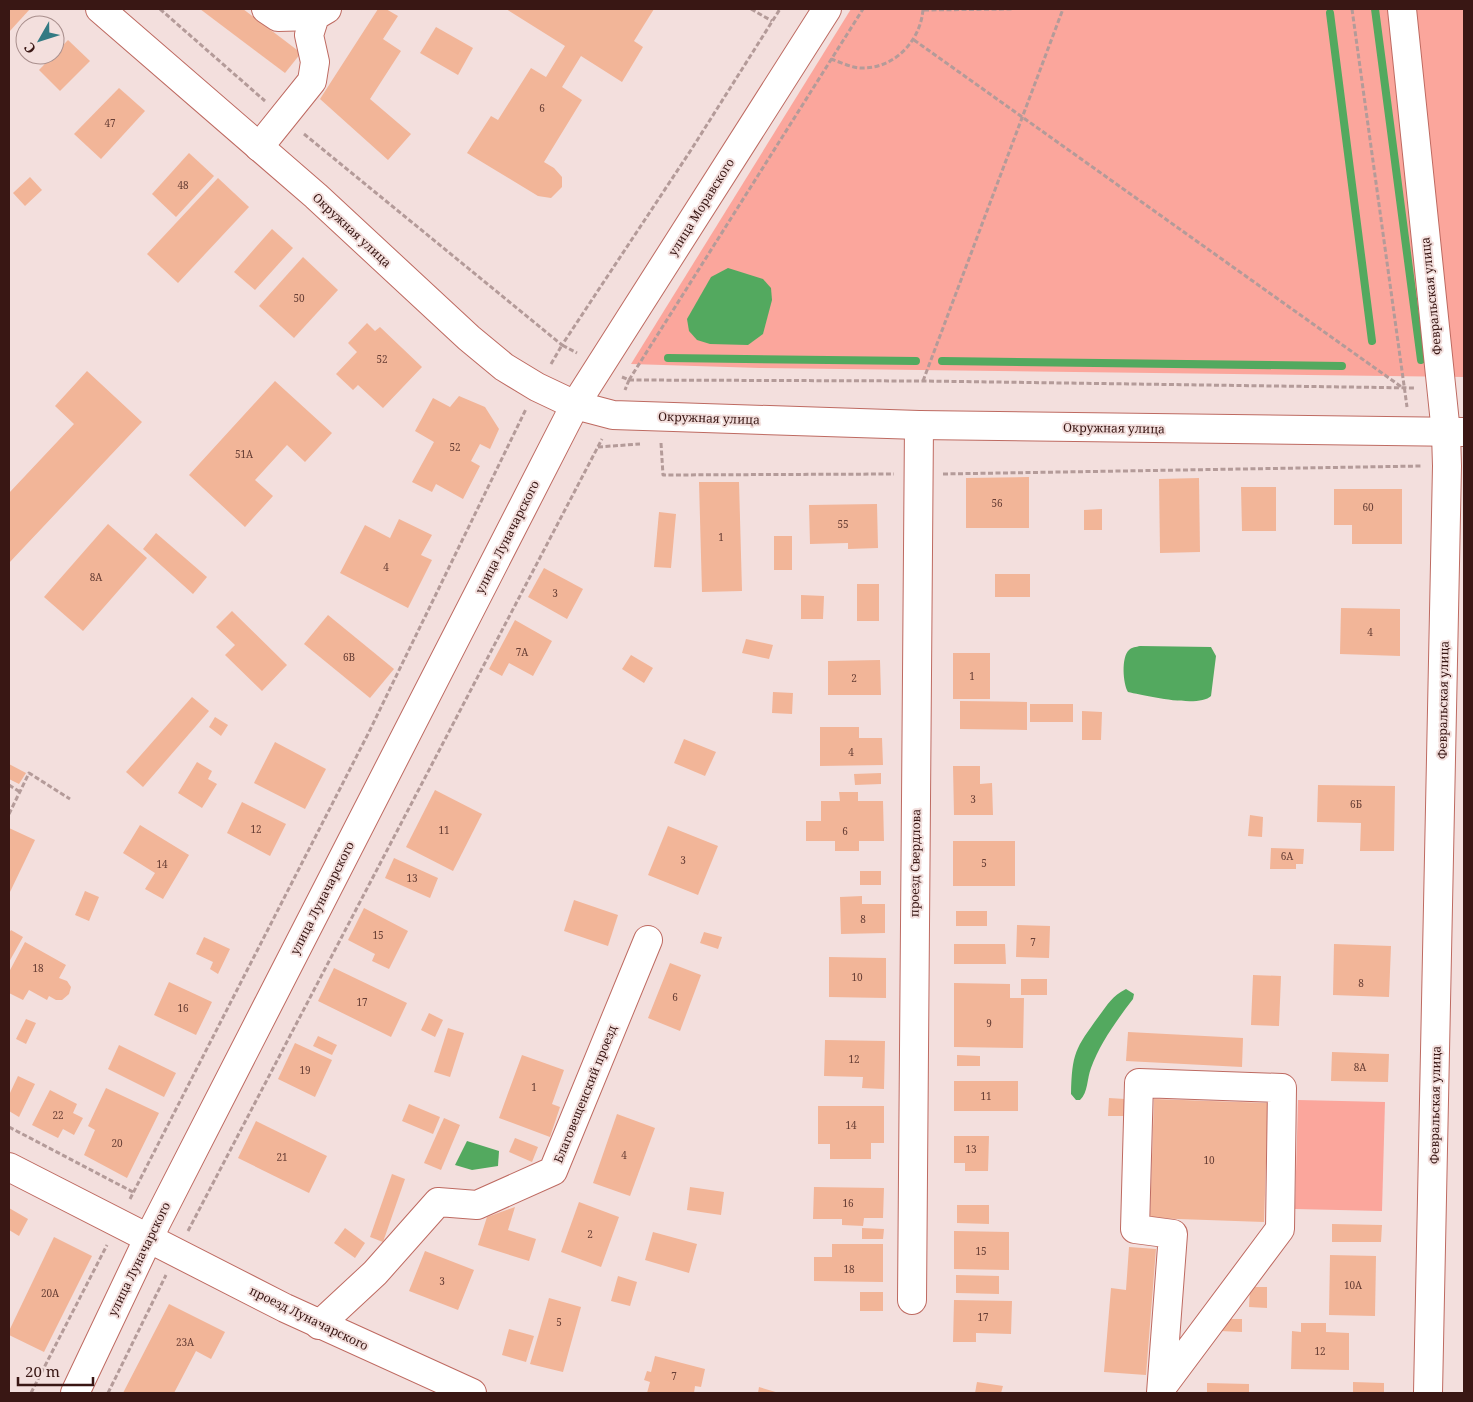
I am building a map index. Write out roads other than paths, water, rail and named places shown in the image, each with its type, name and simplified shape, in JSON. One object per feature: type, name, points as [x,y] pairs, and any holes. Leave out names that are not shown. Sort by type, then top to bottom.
[{"type":"street","name":"Окружная улица","points":[[100,9],[316,196],[469,338],[504,367],[537,387],[575,405],[613,415],[919,425],[1455,433]]},
{"type":"street","points":[[266,9],[278,17],[321,12]]},
{"type":"street","name":"улица Моравского","points":[[575,405],[827,9]]},
{"type":"street","name":"Февральская улица","points":[[1402,9],[1440,388],[1455,433],[1447,466],[1428,1393]]},
{"type":"street","points":[[259,147],[312,81],[315,62],[309,35],[321,12]]},
{"type":"street","name":"улица Луначарского","points":[[75,1393],[149,1237],[575,405]]},
{"type":"street","name":"проезд Свердлова","points":[[912,1300],[919,425]]},
{"type":"street","name":"Благовещенский проезд","points":[[319,1325],[375,1273],[438,1202],[476,1205],[553,1171],[648,940]]},
{"type":"street","points":[[1139,1084],[1282,1088],[1280,1230],[1161,1390],[1173,1234],[1135,1229],[1139,1084]]},
{"type":"street","name":"проезд Луначарского","points":[[9,1167],[319,1325],[472,1393]]},
{"type":"waterway","points":[[1375,9],[1421,360]]},
{"type":"waterway","points":[[1330,13],[1372,341]]},
{"type":"waterway","points":[[668,358],[916,361]]},
{"type":"waterway","points":[[942,361],[1342,366]]}]
